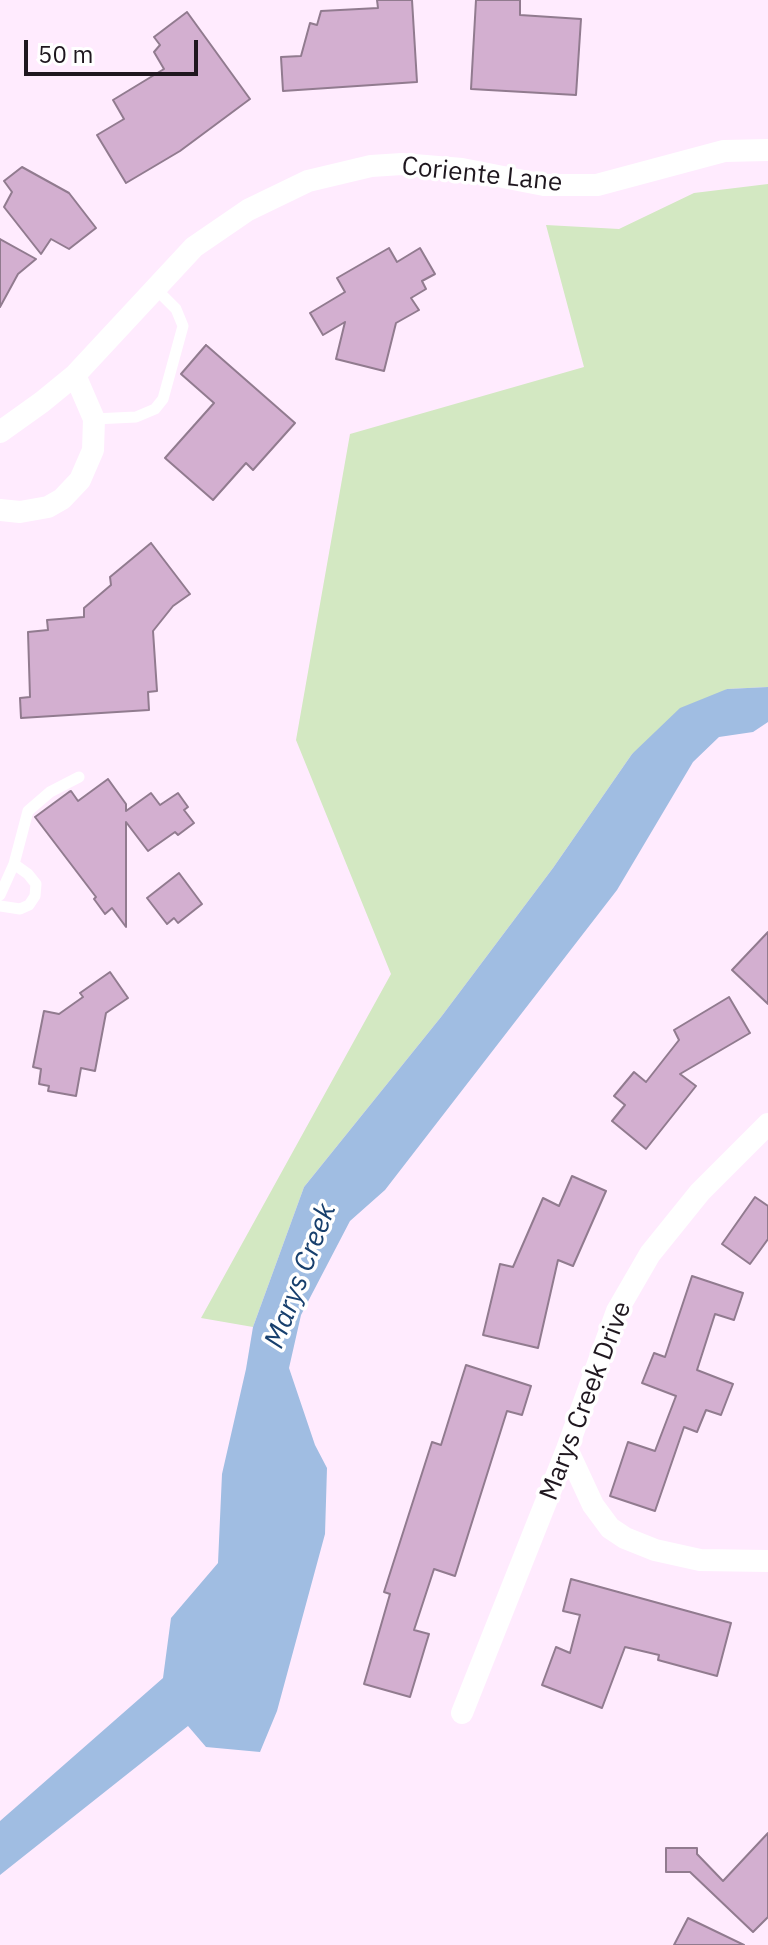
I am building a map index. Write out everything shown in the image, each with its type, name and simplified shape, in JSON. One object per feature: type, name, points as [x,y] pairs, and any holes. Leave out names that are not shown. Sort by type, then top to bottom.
[{"type":"street","name":"Coriente Lane","points":[[0,432],[75,375],[194,247],[248,210],[308,181],[371,166],[433,165],[544,185],[597,185],[710,154],[768,150]]},
{"type":"street","points":[[0,510],[20,512],[48,507],[73,490],[88,465],[93,450],[94,419],[75,375]]},
{"type":"street","name":"Marys Creek Drive","points":[[462,1713],[567,1449],[617,1311],[650,1254],[700,1192],[768,1124]]},
{"type":"street","points":[[567,1449],[593,1505],[610,1528],[625,1538],[655,1550],[700,1560],[768,1561]]},
{"type":"lane","points":[[94,419],[136,417],[155,409],[163,399],[183,326],[176,309],[155,288]]},
{"type":"lane","points":[[0,895],[14,864],[28,811],[50,792],[79,777]]},
{"type":"lane","points":[[0,906],[20,909],[29,905],[35,896],[36,884],[14,864]]},
{"type":"green space","points":[[768,184],[768,687],[727,689],[632,754],[553,868],[441,1017],[304,1187],[253,1327],[201,1318],[391,974],[296,740],[350,434],[584,367],[546,225],[619,229],[694,193]]},
{"type":"water","name":"Marys Creek","points":[[768,687],[768,722],[753,732],[719,737],[693,762],[617,890],[385,1190],[350,1221],[301,1315],[289,1368],[315,1445],[327,1468],[325,1534],[277,1711],[260,1752],[206,1747],[188,1726],[0,1875],[0,1821],[163,1678],[171,1618],[218,1563],[222,1474],[253,1327],[304,1187],[441,1017],[553,868],[632,754],[680,708],[727,689]]},
{"type":"building","points":[[377,0],[412,0],[417,82],[283,91],[281,57],[301,56],[310,23],[317,25],[321,11],[378,8]]},
{"type":"building","points":[[476,0],[520,0],[520,15],[581,19],[576,95],[471,89]]},
{"type":"building","points":[[187,12],[250,99],[180,151],[126,183],[97,135],[124,119],[113,100],[164,69],[154,52],[160,45],[154,37]]},
{"type":"building","points":[[22,167],[69,193],[96,228],[69,249],[51,239],[41,254],[4,207],[12,192],[4,181]]},
{"type":"building","points":[[0,239],[36,259],[18,274],[0,307]]},
{"type":"building","points":[[389,248],[397,262],[420,248],[435,274],[422,281],[426,289],[411,298],[419,310],[396,323],[384,371],[336,359],[345,322],[323,335],[310,313],[345,292],[337,278]]},
{"type":"building","points":[[206,345],[295,423],[253,470],[246,463],[213,500],[165,458],[214,403],[181,374]]},
{"type":"building","points":[[151,543],[190,594],[173,606],[153,631],[157,691],[148,692],[149,710],[21,718],[20,698],[30,697],[28,632],[48,630],[47,620],[84,617],[84,608],[111,585],[110,577]]},
{"type":"building","points":[[108,779],[126,804],[126,811],[151,793],[160,805],[178,793],[188,807],[184,810],[194,823],[148,851],[126,822],[126,927],[112,908],[105,914],[94,899],[96,897],[35,817],[69,792],[78,801]]},
{"type":"building","points":[[179,873],[202,904],[178,923],[174,918],[167,924],[147,898]]},
{"type":"building","points":[[768,932],[768,1004],[732,970]]},
{"type":"building","points":[[110,972],[128,998],[106,1013],[95,1071],[81,1068],[76,1096],[48,1091],[49,1086],[39,1084],[41,1069],[33,1067],[44,1011],[59,1014],[83,997],[80,993]]},
{"type":"building","points":[[729,997],[750,1033],[680,1074],[696,1086],[646,1149],[612,1121],[625,1105],[614,1096],[634,1072],[646,1082],[679,1040],[674,1030]]},
{"type":"building","points":[[572,1176],[606,1191],[573,1266],[558,1260],[538,1348],[483,1335],[500,1264],[513,1267],[543,1198],[559,1206]]},
{"type":"building","points":[[755,1197],[768,1206],[768,1239],[750,1264],[722,1244]]},
{"type":"building","points":[[692,1276],[743,1293],[734,1320],[715,1314],[697,1370],[733,1384],[721,1415],[706,1410],[697,1432],[684,1427],[655,1511],[610,1496],[628,1442],[655,1451],[676,1396],[642,1383],[654,1353],[665,1357]]},
{"type":"building","points":[[466,1365],[531,1386],[522,1415],[507,1411],[455,1576],[434,1569],[414,1630],[429,1634],[410,1697],[364,1684],[390,1594],[384,1592],[432,1442],[441,1445]]},
{"type":"building","points":[[571,1579],[731,1623],[717,1676],[658,1660],[659,1655],[625,1647],[602,1708],[542,1685],[556,1647],[570,1653],[580,1615],[563,1611]]},
{"type":"building","points":[[768,1833],[768,1917],[753,1932],[690,1872],[666,1872],[666,1848],[697,1848],[697,1854],[723,1881]]},
{"type":"building","points":[[688,1918],[744,1945],[674,1945]]}]
